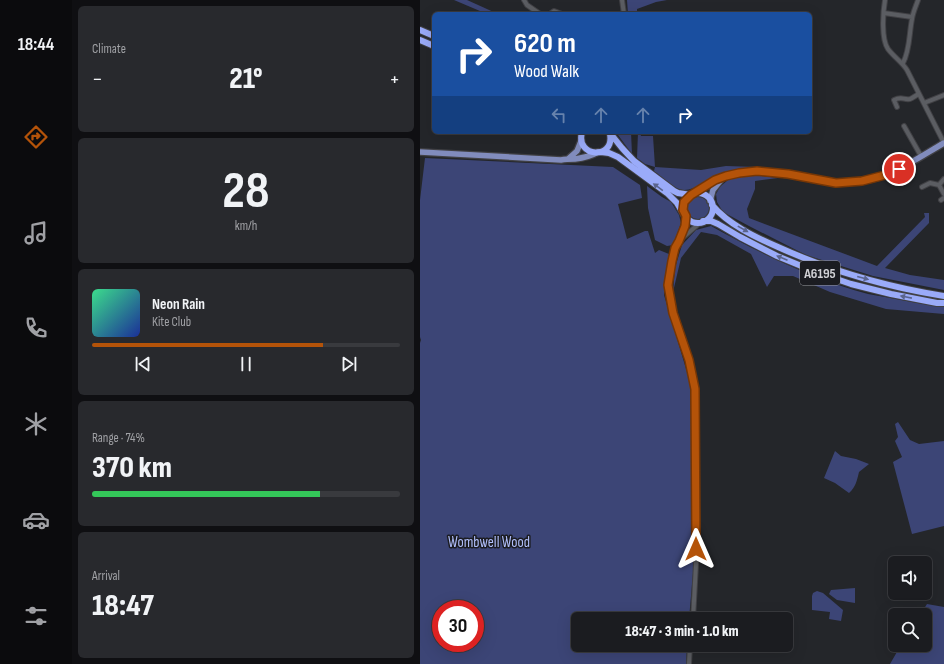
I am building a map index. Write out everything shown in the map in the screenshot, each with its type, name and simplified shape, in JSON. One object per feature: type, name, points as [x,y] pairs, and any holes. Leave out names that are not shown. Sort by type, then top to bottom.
[{"type":"highway","points":[[420,30],[432,35]]},
{"type":"highway","points":[[420,40],[432,45]]},
{"type":"highway","points":[[579,134],[584,148],[591,152],[609,153],[618,158],[667,193],[677,203],[685,215]]},
{"type":"highway","points":[[581,140],[582,134]]},
{"type":"highway","name":"A6195","points":[[599,152],[606,148],[610,143],[610,134]]},
{"type":"highway","name":"A6195","points":[[612,134],[634,161],[674,191],[682,194],[701,194],[708,198],[725,218],[764,241],[843,273],[893,286],[944,296]]},
{"type":"highway","points":[[685,215],[683,210],[684,202],[692,195]]},
{"type":"highway","points":[[702,222],[710,215],[712,210],[711,203]]},
{"type":"highway","name":"A6195","points":[[685,215],[688,219],[694,222],[710,221],[718,224],[777,256],[851,284],[891,294],[944,303]]},
{"type":"main road","points":[[568,159],[577,151],[581,140]]},
{"type":"main road","points":[[692,195],[715,180],[739,173],[757,171],[788,174],[836,183],[862,181],[885,175],[912,162],[944,143]]},
{"type":"main road","points":[[420,152],[561,160],[580,158],[599,152]]},
{"type":"main road","points":[[711,203],[713,190],[719,180],[726,176]]},
{"type":"street","points":[[524,0],[527,5],[537,12]]},
{"type":"street","points":[[622,0],[624,12]]},
{"type":"street","points":[[885,0],[883,32],[887,48],[903,63],[944,143]]},
{"type":"street","points":[[903,63],[910,38],[912,17],[918,0]]},
{"type":"street","points":[[884,13],[912,17]]},
{"type":"street","points":[[897,107],[894,99],[899,97],[908,99],[919,94]]},
{"type":"street","points":[[924,103],[944,95]]},
{"type":"street","points":[[904,126],[921,156]]},
{"type":"street","points":[[939,185],[944,179]]},
{"type":"street","points":[[922,187],[930,183],[939,185],[944,194]]},
{"type":"street","points":[[685,215],[685,226],[675,248],[668,285],[673,313],[689,360],[695,389],[696,564],[693,612]]},
{"type":"street","points":[[679,241],[702,222]]},
{"type":"street","points":[[689,664],[690,652]]},
{"type":"green space","points":[[454,0],[467,0],[494,12],[482,12]]},
{"type":"green space","points":[[627,0],[667,0],[656,2],[637,9],[637,12],[628,12]]},
{"type":"green space","points":[[617,134],[631,134],[632,154]]},
{"type":"green space","points":[[638,134],[640,134],[641,136],[653,136],[655,167],[645,164],[637,158]]},
{"type":"green space","name":"Wombwell Wood","points":[[425,158],[613,167],[640,185],[642,198],[618,204],[627,239],[648,231],[655,253],[659,250],[669,254],[664,295],[692,389],[693,573],[690,612],[571,612],[571,652],[687,652],[686,664],[420,664],[420,200]]},
{"type":"green space","points":[[726,166],[757,167],[720,174],[688,190],[683,190],[672,185],[654,171],[655,167],[701,170]]},
{"type":"green space","points":[[753,175],[778,178],[755,181],[755,189],[747,209],[749,218],[877,266],[925,217],[924,213],[929,213],[929,223],[885,268],[910,275],[944,280],[944,290],[873,276],[806,255],[723,212],[717,202],[716,194],[720,187],[729,179]]},
{"type":"green space","points":[[647,186],[671,202],[679,215],[681,223],[673,245],[667,246],[655,240],[648,208]]},
{"type":"green space","points":[[698,197],[706,200],[709,208],[706,216],[698,219],[690,216],[687,208],[690,200]]},
{"type":"green space","points":[[711,226],[768,256],[827,281],[868,294],[944,307],[944,314],[886,309],[830,292],[793,276],[774,276],[767,287],[751,254],[717,235],[701,232],[681,258],[673,292],[675,268],[682,245],[696,230]]},
{"type":"green space","points":[[898,422],[910,440],[919,444],[944,441],[944,526],[912,534],[893,462],[902,457],[895,441],[898,437],[895,424]]},
{"type":"green space","points":[[835,451],[841,456],[856,459],[869,464],[859,472],[855,486],[849,493],[835,483],[824,478]]},
{"type":"green space","points":[[855,588],[855,603],[837,600],[829,594],[831,590]]},
{"type":"green space","points":[[817,591],[823,593],[843,610],[841,621],[829,619],[830,612],[812,610],[812,596],[813,593]]},
{"type":"green space","points":[[927,604],[944,607],[944,664],[890,664],[897,652],[932,652],[932,608],[924,608]]},
{"type":"route","points":[[696,549],[695,389],[689,360],[673,313],[668,285],[675,248],[685,226],[686,216],[683,210],[684,202],[691,195],[715,180],[739,173],[757,171],[788,174],[836,183],[862,181],[885,175],[899,169]]}]
